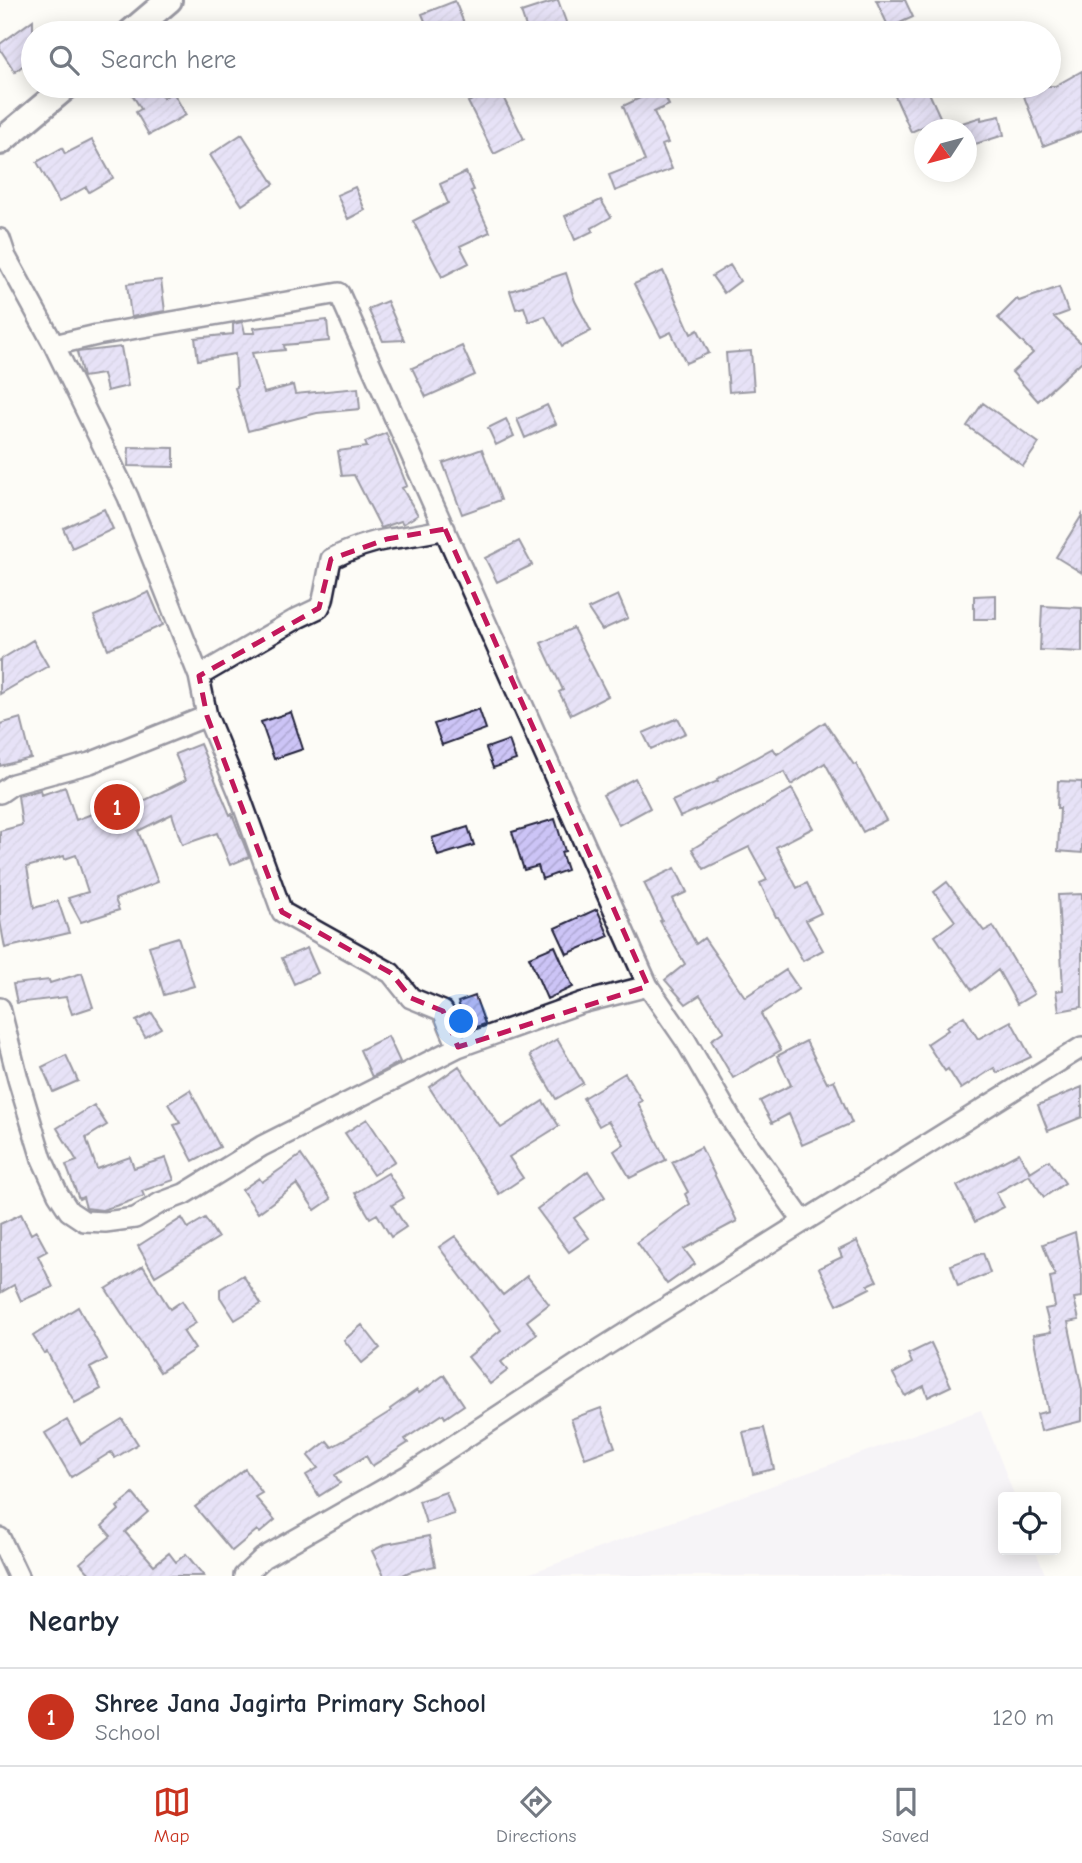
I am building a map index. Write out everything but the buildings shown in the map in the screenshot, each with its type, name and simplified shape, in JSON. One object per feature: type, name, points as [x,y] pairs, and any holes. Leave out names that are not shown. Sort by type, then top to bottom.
[{"type":"street","points":[[144,21],[169,0]]},
{"type":"street","points":[[0,142],[53,98]]},
{"type":"street","points":[[0,239],[6,257],[54,345],[128,497],[200,676],[207,716],[238,791],[282,912],[391,973],[411,998],[443,1012],[458,1047]]},
{"type":"street","points":[[54,345],[111,332],[340,293],[648,986],[686,1041],[734,1124],[803,1221]]},
{"type":"street","points":[[200,676],[319,608],[331,559],[354,548],[387,539],[445,529]]},
{"type":"street","points":[[0,793],[13,784],[90,763],[207,716]]},
{"type":"street","points":[[0,1008],[42,1158],[58,1194],[69,1211],[84,1221],[106,1222],[135,1218],[160,1203],[184,1194],[262,1146],[458,1047],[581,1003],[648,986]]},
{"type":"street","points":[[244,1576],[263,1558],[407,1476],[602,1348],[1082,1047]]},
{"type":"street","points":[[0,1538],[18,1576]]},
{"type":"highlighted area","points":[[445,529],[648,986],[458,1047],[443,1011],[411,998],[391,973],[282,912],[207,716],[199,676],[319,608],[331,559],[387,539]]},
{"type":"shaded area","points":[[981,1410],[1013,1492],[998,1492],[998,1555],[1037,1555],[1046,1576],[522,1576]]},
{"type":"place","name":"Shree Jana Jagirta Primary School","points":[[117,807]]}]
